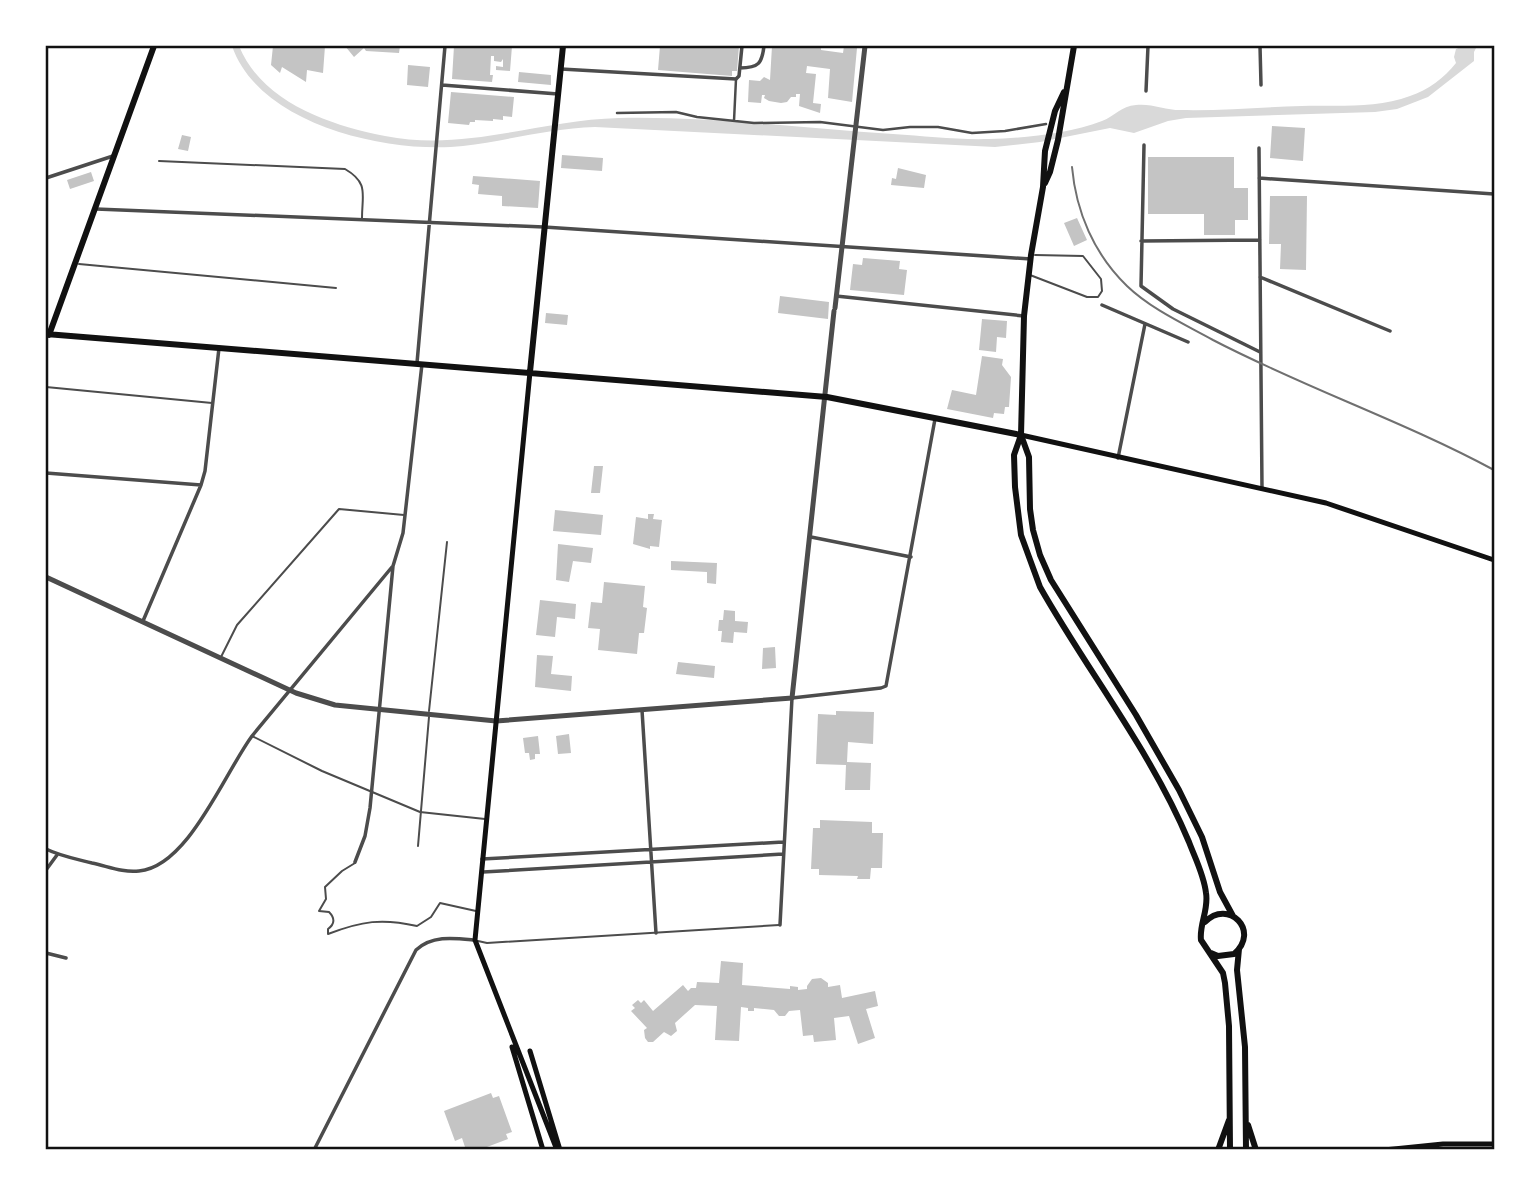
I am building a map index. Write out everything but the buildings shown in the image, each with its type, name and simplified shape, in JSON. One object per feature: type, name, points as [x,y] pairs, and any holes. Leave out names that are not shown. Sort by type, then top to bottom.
[{"type":"main road","points":[[154,46],[47,337],[420,363],[827,397],[1021,435],[1345,508],[1494,560]]},
{"type":"main road","points":[[558,1150],[475,940],[563,46]]},
{"type":"main road","points":[[1043,187],[1050,172],[1058,140],[1074,46]]},
{"type":"main road","points":[[1065,92],[1048,127],[1043,187],[1024,316],[1021,435],[1014,456],[1014,486],[1021,535],[1040,587],[1145,757],[1180,821],[1199,868],[1206,892],[1201,940],[1223,973],[1225,983],[1229,1026],[1230,1150]]},
{"type":"main road","points":[[1021,435],[1029,457],[1033,530],[1051,580],[1136,715],[1179,790],[1202,837],[1220,892],[1245,933],[1239,950],[1237,970],[1245,1047],[1246,1150]]},
{"type":"main road","points":[[1204,923],[1215,914],[1233,916]]},
{"type":"main road","points":[[1210,953],[1227,957],[1239,950]]},
{"type":"main road","points":[[505,1021],[543,1150]]},
{"type":"main road","points":[[530,1051],[558,1150]]},
{"type":"main road","points":[[1219,1150],[1231,1115]]},
{"type":"main road","points":[[1245,1116],[1256,1150]]},
{"type":"main road","points":[[1384,1150],[1443,1144],[1494,1144]]},
{"type":"street","points":[[355,862],[365,836],[393,566],[403,533],[420,363],[445,46]]},
{"type":"street","points":[[734,121],[736,79],[739,76],[742,46]]},
{"type":"street","points":[[740,68],[759,65],[764,46]]},
{"type":"street","points":[[780,925],[792,698],[866,46]]},
{"type":"street","points":[[1146,91],[1148,46]]},
{"type":"street","points":[[1260,46],[1261,85]]},
{"type":"street","points":[[561,69],[736,79]]},
{"type":"street","points":[[442,85],[558,94]]},
{"type":"street","points":[[617,113],[676,112],[734,121],[799,124],[820,122],[883,130],[939,127],[984,133],[1048,127]]},
{"type":"street","points":[[1144,145],[1141,286],[1174,309],[1261,352]]},
{"type":"street","points":[[1259,148],[1262,488]]},
{"type":"street","points":[[46,178],[115,155]]},
{"type":"street","points":[[1259,178],[1494,194]]},
{"type":"street","points":[[94,209],[544,227],[1031,257]]},
{"type":"street","points":[[1141,241],[1260,240]]},
{"type":"street","points":[[1260,277],[1390,331]]},
{"type":"street","points":[[836,296],[1024,316]]},
{"type":"street","points":[[1101,305],[1188,342]]},
{"type":"street","points":[[1118,457],[1145,324]]},
{"type":"street","points":[[143,621],[205,471],[219,348]]},
{"type":"street","points":[[46,577],[289,690],[328,704],[496,721],[792,698],[881,688],[886,686],[936,417]]},
{"type":"street","points":[[46,472],[201,485]]},
{"type":"street","points":[[811,537],[911,557]]},
{"type":"street","points":[[46,849],[125,871],[147,870],[174,855],[193,833],[252,736],[393,566]]},
{"type":"street","points":[[641,708],[656,933]]},
{"type":"street","points":[[482,859],[783,842]]},
{"type":"street","points":[[46,870],[57,854]]},
{"type":"street","points":[[481,872],[783,854]]},
{"type":"street","points":[[314,1150],[416,950],[435,940],[475,940]]},
{"type":"street","points":[[46,953],[66,958]]},
{"type":"lane","points":[[159,161],[345,169],[359,177],[362,183],[362,219]]},
{"type":"lane","points":[[1029,274],[1087,297],[1098,297],[1102,291],[1101,279],[1083,256],[1031,257]]},
{"type":"lane","points":[[75,263],[336,288]]},
{"type":"lane","points":[[46,387],[213,403]]},
{"type":"lane","points":[[221,657],[237,625],[339,509],[404,515]]},
{"type":"lane","points":[[418,846],[447,542]]},
{"type":"lane","points":[[252,736],[420,812],[486,820]]},
{"type":"lane","points":[[355,862],[325,887],[326,900],[320,911],[329,912],[334,919],[328,934],[369,921],[417,926],[431,917],[440,903],[476,911]]},
{"type":"lane","points":[[475,940],[487,943],[780,925]]},
{"type":"shaded area","points":[[232,46],[239,46],[264,82],[281,96],[320,117],[385,136],[444,140],[619,118],[722,121],[965,139],[1032,136],[1089,125],[1136,105],[1195,110],[1384,103],[1410,96],[1429,87],[1456,63],[1456,49],[1477,46],[1474,61],[1428,97],[1397,109],[1375,112],[1186,118],[1168,121],[1134,133],[1110,128],[1040,142],[995,147],[595,127],[463,146],[433,147],[364,139],[330,129],[297,114],[269,96],[247,73]]},
{"type":"railway","points":[[1072,167],[1082,216],[1096,246],[1115,274],[1146,302],[1213,340],[1283,374],[1425,436],[1494,470]]}]
